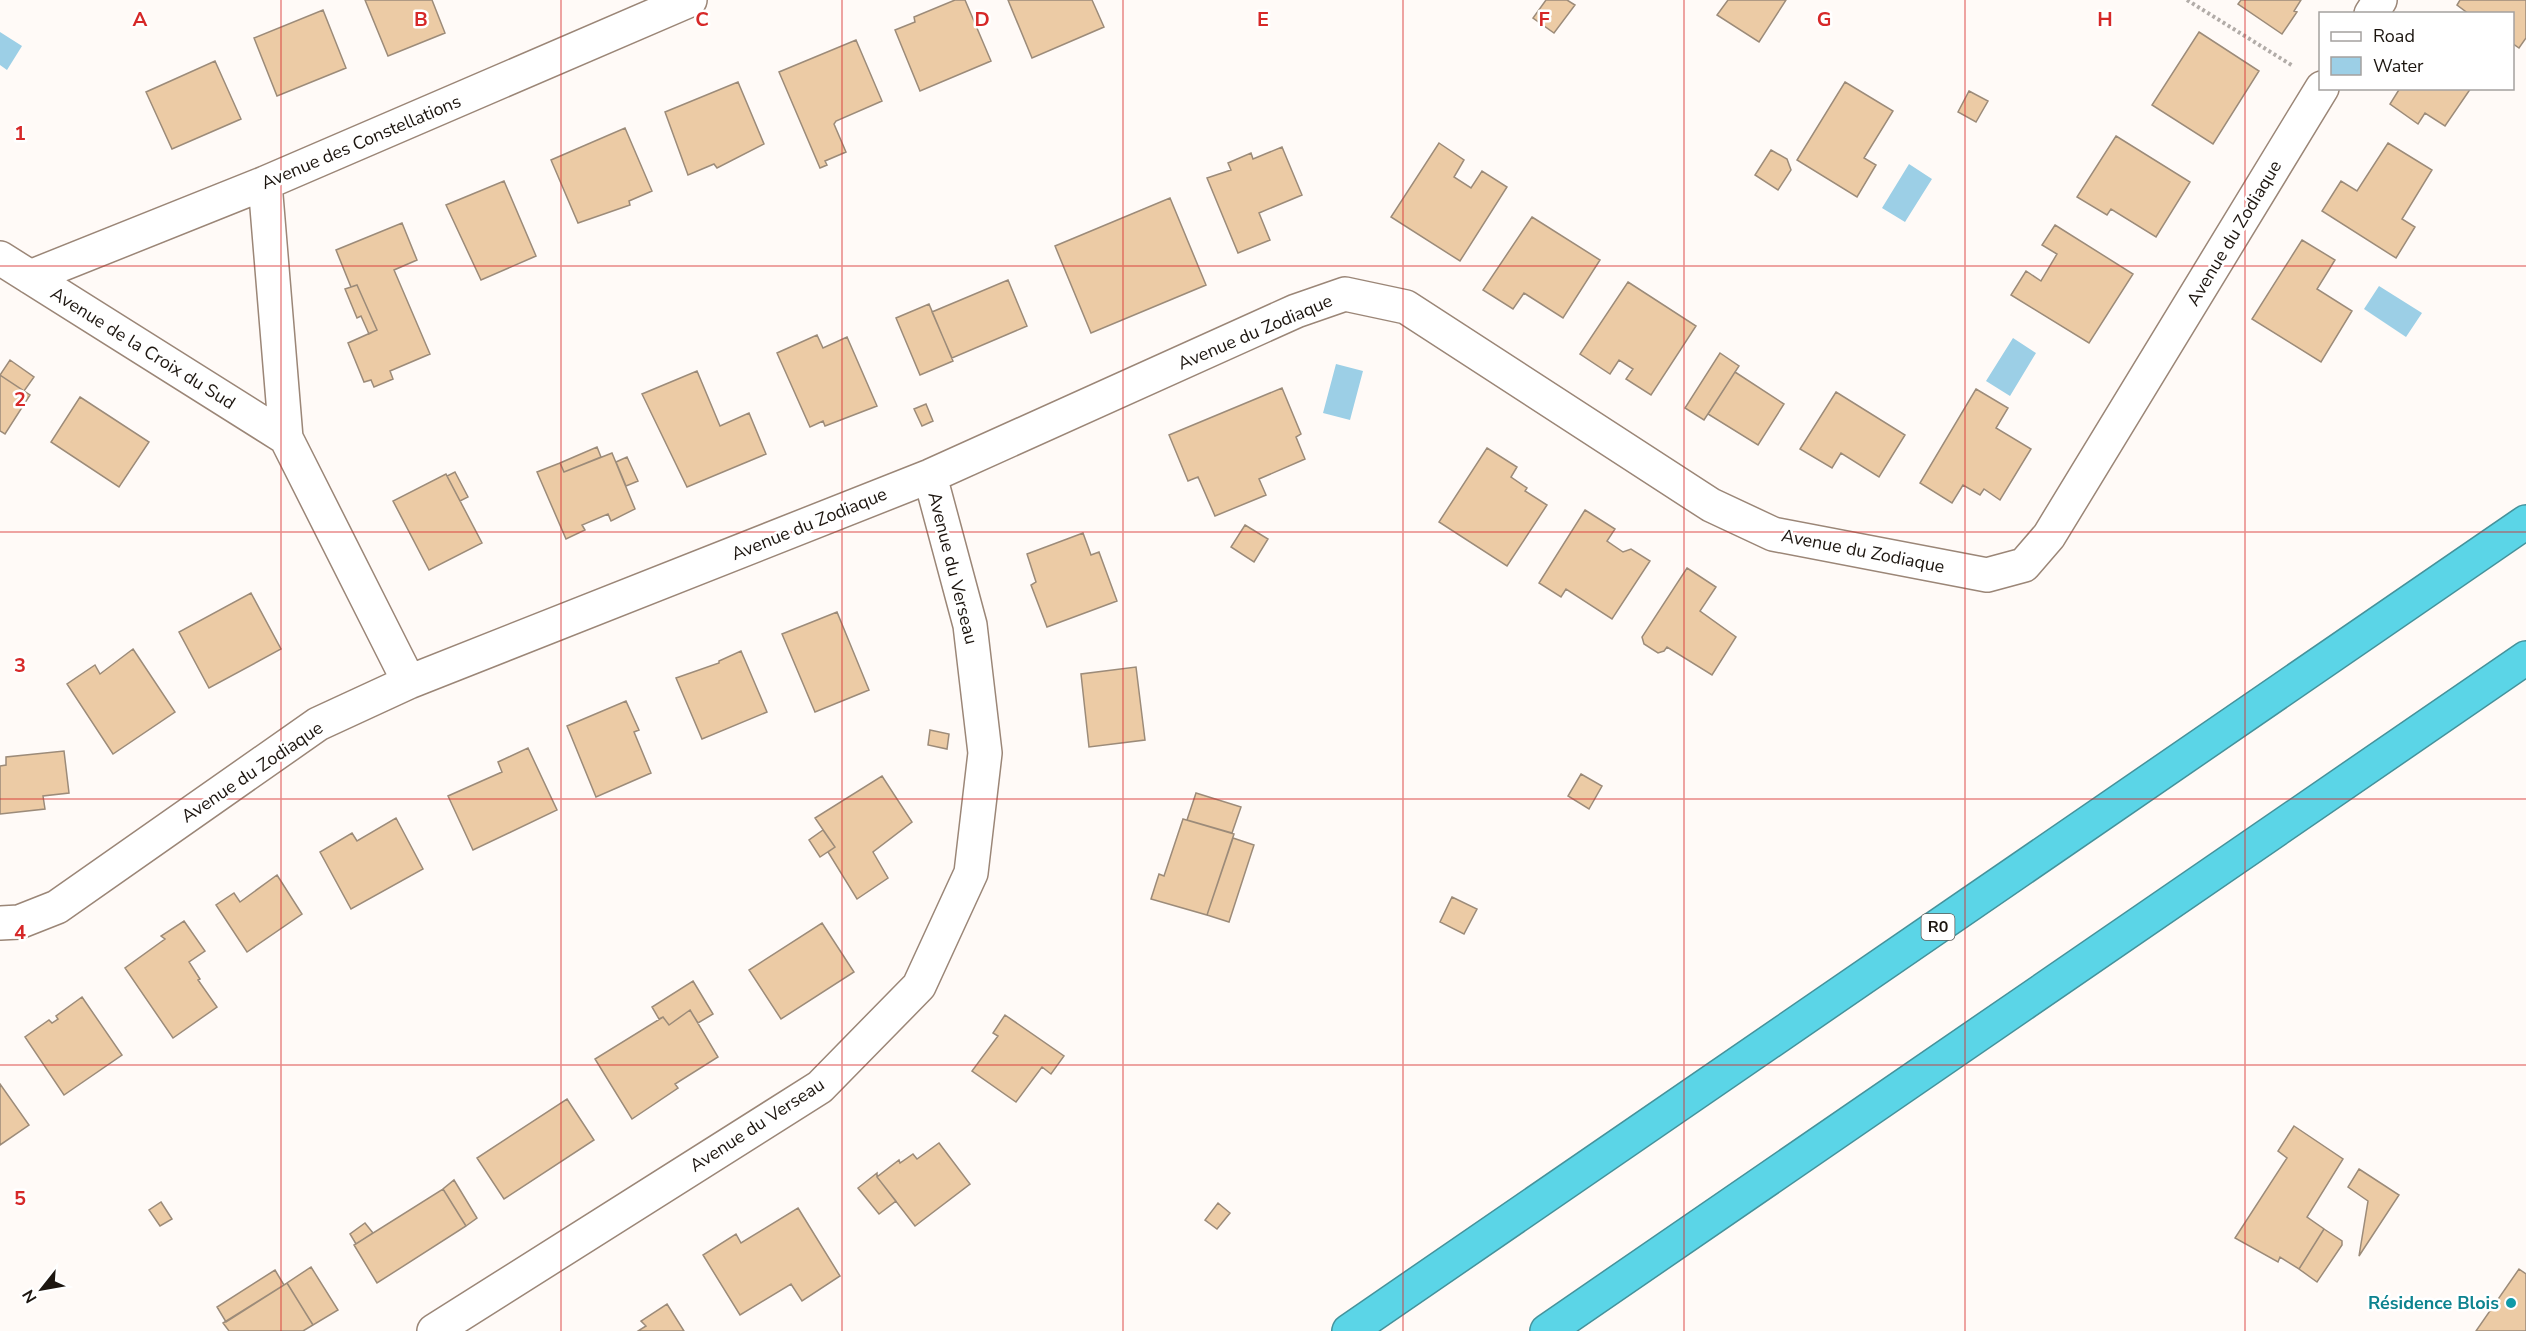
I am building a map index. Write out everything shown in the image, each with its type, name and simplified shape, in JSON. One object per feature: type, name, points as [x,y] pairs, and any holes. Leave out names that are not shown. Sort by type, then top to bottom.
[{"type":"highway","name":"R0","points":[[1349,1331],[2526,522]]},
{"type":"highway","points":[[1547,1331],[2526,658]]},
{"type":"street","name":"Avenue des Constellations","points":[[30,278],[265,183],[690,0]]},
{"type":"street","name":"Avenue du Zodiaque","points":[[6,929],[57,907],[318,724],[409,682],[930,476],[1296,311],[1345,294],[1406,307],[1711,505],[1773,534],[1987,575],[2024,565],[2049,536],[2312,80]]},
{"type":"street","points":[[265,183],[286,438],[409,682]]},
{"type":"street","name":"Avenue de la Croix du Sud","points":[[0,258],[286,438]]},
{"type":"street","name":"Avenue du Verseau","points":[[434,1331],[820,1087],[919,986],[971,873],[985,753],[970,625],[930,476]]},
{"type":"path","points":[[2187,0],[2312,80]]},
{"type":"water","points":[[0,32],[22,46],[7,70],[0,65]]},
{"type":"water","points":[[1909,164],[1932,179],[1905,222],[1882,208]]},
{"type":"water","points":[[2379,286],[2422,313],[2406,337],[2364,309]]},
{"type":"water","points":[[2013,338],[2036,353],[2010,396],[1986,381]]},
{"type":"water","points":[[1336,364],[1363,371],[1350,420],[1323,413]]},
{"type":"building","points":[[365,0],[432,0],[445,33],[388,56]]},
{"type":"building","points":[[955,0],[965,0],[991,61],[920,91],[895,30],[915,22],[914,17]]},
{"type":"building","points":[[1008,0],[1092,0],[1104,27],[1032,58]]},
{"type":"building","points":[[1546,0],[1567,0],[1575,5],[1554,33],[1533,18]]},
{"type":"building","points":[[1728,0],[1786,0],[1759,42],[1717,15]]},
{"type":"building","points":[[2241,0],[2301,0],[2294,11],[2297,12],[2282,34],[2238,4]]},
{"type":"building","points":[[2460,0],[2526,0],[2526,38],[2519,48],[2514,44],[2514,12],[2466,12],[2457,5]]},
{"type":"building","points":[[323,10],[346,68],[277,96],[254,38]]},
{"type":"building","points":[[2199,32],[2259,71],[2213,144],[2152,105]]},
{"type":"building","points":[[856,40],[882,101],[836,121],[834,124],[846,152],[825,161],[827,165],[820,168],[779,72]]},
{"type":"building","points":[[215,61],[241,119],[172,149],[146,92]]},
{"type":"building","points":[[738,82],[764,144],[717,168],[714,164],[688,175],[665,112]]},
{"type":"building","points":[[1845,82],[1893,111],[1864,158],[1876,165],[1857,197],[1797,160]]},
{"type":"building","points":[[2399,90],[2470,90],[2445,126],[2425,113],[2418,124],[2390,104]]},
{"type":"building","points":[[1969,91],[1988,101],[1976,122],[1958,112]]},
{"type":"building","points":[[625,128],[652,191],[629,201],[630,205],[578,223],[551,160]]},
{"type":"building","points":[[2116,136],[2190,182],[2156,237],[2111,209],[2107,215],[2077,197]]},
{"type":"building","points":[[1439,143],[1464,160],[1454,177],[1471,188],[1482,171],[1507,187],[1460,261],[1391,217]]},
{"type":"building","points":[[2388,143],[2432,170],[2402,219],[2415,227],[2396,258],[2322,211],[2341,181],[2357,191]]},
{"type":"building","points":[[1282,147],[1302,195],[1259,213],[1270,240],[1238,253],[1207,178],[1231,170],[1228,163],[1251,153],[1253,159]]},
{"type":"building","points":[[1771,150],[1787,159],[1791,170],[1778,190],[1755,175]]},
{"type":"building","points":[[504,181],[536,256],[481,280],[446,205]]},
{"type":"building","points":[[1170,198],[1206,285],[1091,333],[1055,246]]},
{"type":"building","points":[[1532,217],[1600,260],[1563,318],[1524,293],[1513,309],[1483,290]]},
{"type":"building","points":[[402,223],[417,260],[394,270],[430,354],[390,371],[393,379],[374,387],[371,380],[364,382],[348,343],[377,330],[357,285],[351,287],[336,250]]},
{"type":"building","points":[[2055,225],[2133,274],[2089,343],[2011,295],[2026,271],[2041,281],[2057,254],[2042,245]]},
{"type":"building","points":[[2302,240],[2335,260],[2317,289],[2352,311],[2321,362],[2252,319]]},
{"type":"building","points":[[1008,280],[1027,326],[952,358],[932,312]]},
{"type":"building","points":[[1628,282],[1696,326],[1651,395],[1626,379],[1633,369],[1619,360],[1610,374],[1580,354]]},
{"type":"building","points":[[357,285],[377,330],[369,334],[361,316],[357,318],[345,289]]},
{"type":"building","points":[[929,304],[953,361],[920,375],[896,318]]},
{"type":"building","points":[[817,335],[823,348],[847,337],[877,406],[825,426],[823,421],[810,427],[777,353]]},
{"type":"building","points":[[1720,353],[1739,366],[1704,420],[1685,408]]},
{"type":"building","points":[[10,360],[34,377],[24,391],[0,375]]},
{"type":"building","points":[[697,371],[720,426],[749,413],[766,454],[687,487],[642,394]]},
{"type":"building","points":[[1735,372],[1784,404],[1758,445],[1708,414]]},
{"type":"building","points":[[0,375],[30,395],[5,434],[0,431]]},
{"type":"building","points":[[1282,388],[1301,434],[1296,437],[1305,459],[1259,479],[1266,495],[1215,516],[1198,477],[1188,481],[1169,435]]},
{"type":"building","points":[[1976,389],[2008,408],[1996,428],[2031,449],[2000,500],[1984,489],[1980,495],[1963,485],[1952,503],[1920,483]]},
{"type":"building","points":[[1836,392],[1905,435],[1879,477],[1841,453],[1832,468],[1800,449]]},
{"type":"building","points":[[80,397],[149,442],[119,487],[51,442]]},
{"type":"building","points":[[926,404],[933,421],[922,426],[914,409]]},
{"type":"building","points":[[597,447],[601,457],[564,472],[560,463]]},
{"type":"building","points":[[1487,448],[1517,467],[1511,477],[1527,488],[1525,491],[1547,505],[1507,566],[1439,522]]},
{"type":"building","points":[[612,453],[635,509],[611,521],[608,514],[582,525],[585,530],[566,539],[537,472],[560,463],[564,472]]},
{"type":"building","points":[[627,457],[638,481],[626,486],[616,462]]},
{"type":"building","points":[[455,472],[468,497],[460,501],[447,476]]},
{"type":"building","points":[[446,474],[482,543],[429,570],[393,501]]},
{"type":"building","points":[[1585,510],[1615,529],[1607,541],[1623,552],[1631,549],[1650,561],[1612,619],[1566,589],[1561,597],[1539,583]]},
{"type":"building","points":[[1245,525],[1268,539],[1254,562],[1231,547]]},
{"type":"building","points":[[1083,533],[1091,555],[1099,552],[1117,601],[1047,627],[1031,585],[1036,582],[1027,554]]},
{"type":"building","points":[[1687,568],[1716,587],[1700,611],[1736,637],[1712,675],[1667,647],[1658,653],[1644,644],[1642,637]]},
{"type":"building","points":[[251,593],[281,649],[209,688],[179,632]]},
{"type":"building","points":[[837,612],[869,690],[815,712],[782,634]]},
{"type":"building","points":[[133,649],[175,712],[113,754],[67,684],[95,665],[100,674]]},
{"type":"building","points":[[741,651],[767,712],[702,739],[676,678],[719,663]]},
{"type":"building","points":[[1136,667],[1145,740],[1089,747],[1081,674]]},
{"type":"building","points":[[626,701],[639,730],[634,732],[651,773],[596,797],[567,726]]},
{"type":"building","points":[[930,730],[949,734],[947,749],[928,745]]},
{"type":"building","points":[[528,748],[557,810],[473,850],[448,796],[502,772],[498,762]]},
{"type":"building","points":[[64,751],[69,793],[43,796],[45,809],[0,814],[0,766],[6,765],[6,757]]},
{"type":"building","points":[[1581,774],[1602,786],[1589,809],[1568,796]]},
{"type":"building","points":[[882,776],[912,822],[873,852],[888,878],[857,899],[828,852],[835,847],[815,818]]},
{"type":"building","points":[[1196,793],[1241,807],[1232,833],[1187,820]]},
{"type":"building","points":[[396,818],[423,869],[351,909],[320,852],[352,833],[357,841]]},
{"type":"building","points":[[1183,819],[1234,834],[1207,915],[1151,899],[1159,874],[1164,876]]},
{"type":"building","points":[[823,830],[835,847],[820,857],[809,840]]},
{"type":"building","points":[[1233,838],[1254,845],[1229,922],[1207,915]]},
{"type":"building","points":[[277,875],[302,914],[247,952],[216,905],[234,893],[240,902]]},
{"type":"building","points":[[1452,897],[1477,909],[1464,934],[1440,922]]},
{"type":"building","points":[[184,921],[205,951],[189,962],[200,979],[198,980],[217,1007],[173,1038],[125,968],[165,939],[161,936]]},
{"type":"building","points":[[822,923],[854,972],[781,1019],[749,970]]},
{"type":"building","points":[[693,981],[713,1014],[698,1023],[690,1010],[669,1025],[663,1017],[659,1019],[652,1007]]},
{"type":"building","points":[[82,997],[122,1055],[64,1095],[25,1037],[49,1020],[52,1023],[58,1019],[56,1016]]},
{"type":"building","points":[[690,1010],[718,1057],[675,1084],[678,1088],[632,1119],[595,1059],[663,1017],[669,1025]]},
{"type":"building","points":[[1005,1015],[1064,1056],[1051,1074],[1042,1067],[1016,1102],[972,1071],[998,1036],[993,1033]]},
{"type":"building","points":[[0,1084],[29,1125],[0,1145]]},
{"type":"building","points":[[567,1099],[594,1140],[504,1199],[477,1158]]},
{"type":"building","points":[[2294,1126],[2343,1159],[2307,1217],[2324,1229],[2299,1269],[2280,1257],[2278,1262],[2235,1238],[2287,1158],[2278,1151]]},
{"type":"building","points":[[939,1143],[970,1184],[915,1226],[877,1177],[899,1160],[900,1163],[913,1154],[917,1159]]},
{"type":"building","points":[[2359,1169],[2399,1195],[2359,1256],[2368,1201],[2348,1187]]},
{"type":"building","points":[[877,1173],[877,1177],[896,1201],[879,1214],[858,1188]]},
{"type":"building","points":[[454,1180],[477,1218],[466,1226],[443,1189]]},
{"type":"building","points":[[443,1189],[466,1226],[377,1283],[354,1245]]},
{"type":"building","points":[[161,1202],[172,1219],[160,1226],[149,1210]]},
{"type":"building","points":[[1218,1203],[1230,1213],[1217,1229],[1205,1220]]},
{"type":"building","points":[[798,1208],[840,1276],[802,1301],[791,1284],[740,1315],[703,1255],[736,1234],[741,1243]]},
{"type":"building","points":[[365,1223],[373,1233],[356,1244],[350,1234]]},
{"type":"building","points":[[2324,1229],[2342,1241],[2342,1245],[2317,1282],[2299,1269]]},
{"type":"building","points":[[311,1267],[338,1310],[313,1325],[287,1283]]},
{"type":"building","name":"Résidence Blois","points":[[2519,1269],[2526,1274],[2526,1331],[2476,1331]]},
{"type":"building","points":[[275,1270],[284,1285],[226,1322],[217,1307]]},
{"type":"building","points":[[287,1283],[313,1325],[303,1331],[229,1331],[223,1323]]},
{"type":"building","points":[[667,1304],[684,1331],[638,1331],[646,1326],[641,1321]]},
{"type":"place","name":"Résidence Blois","points":[[2511,1303]]}]
